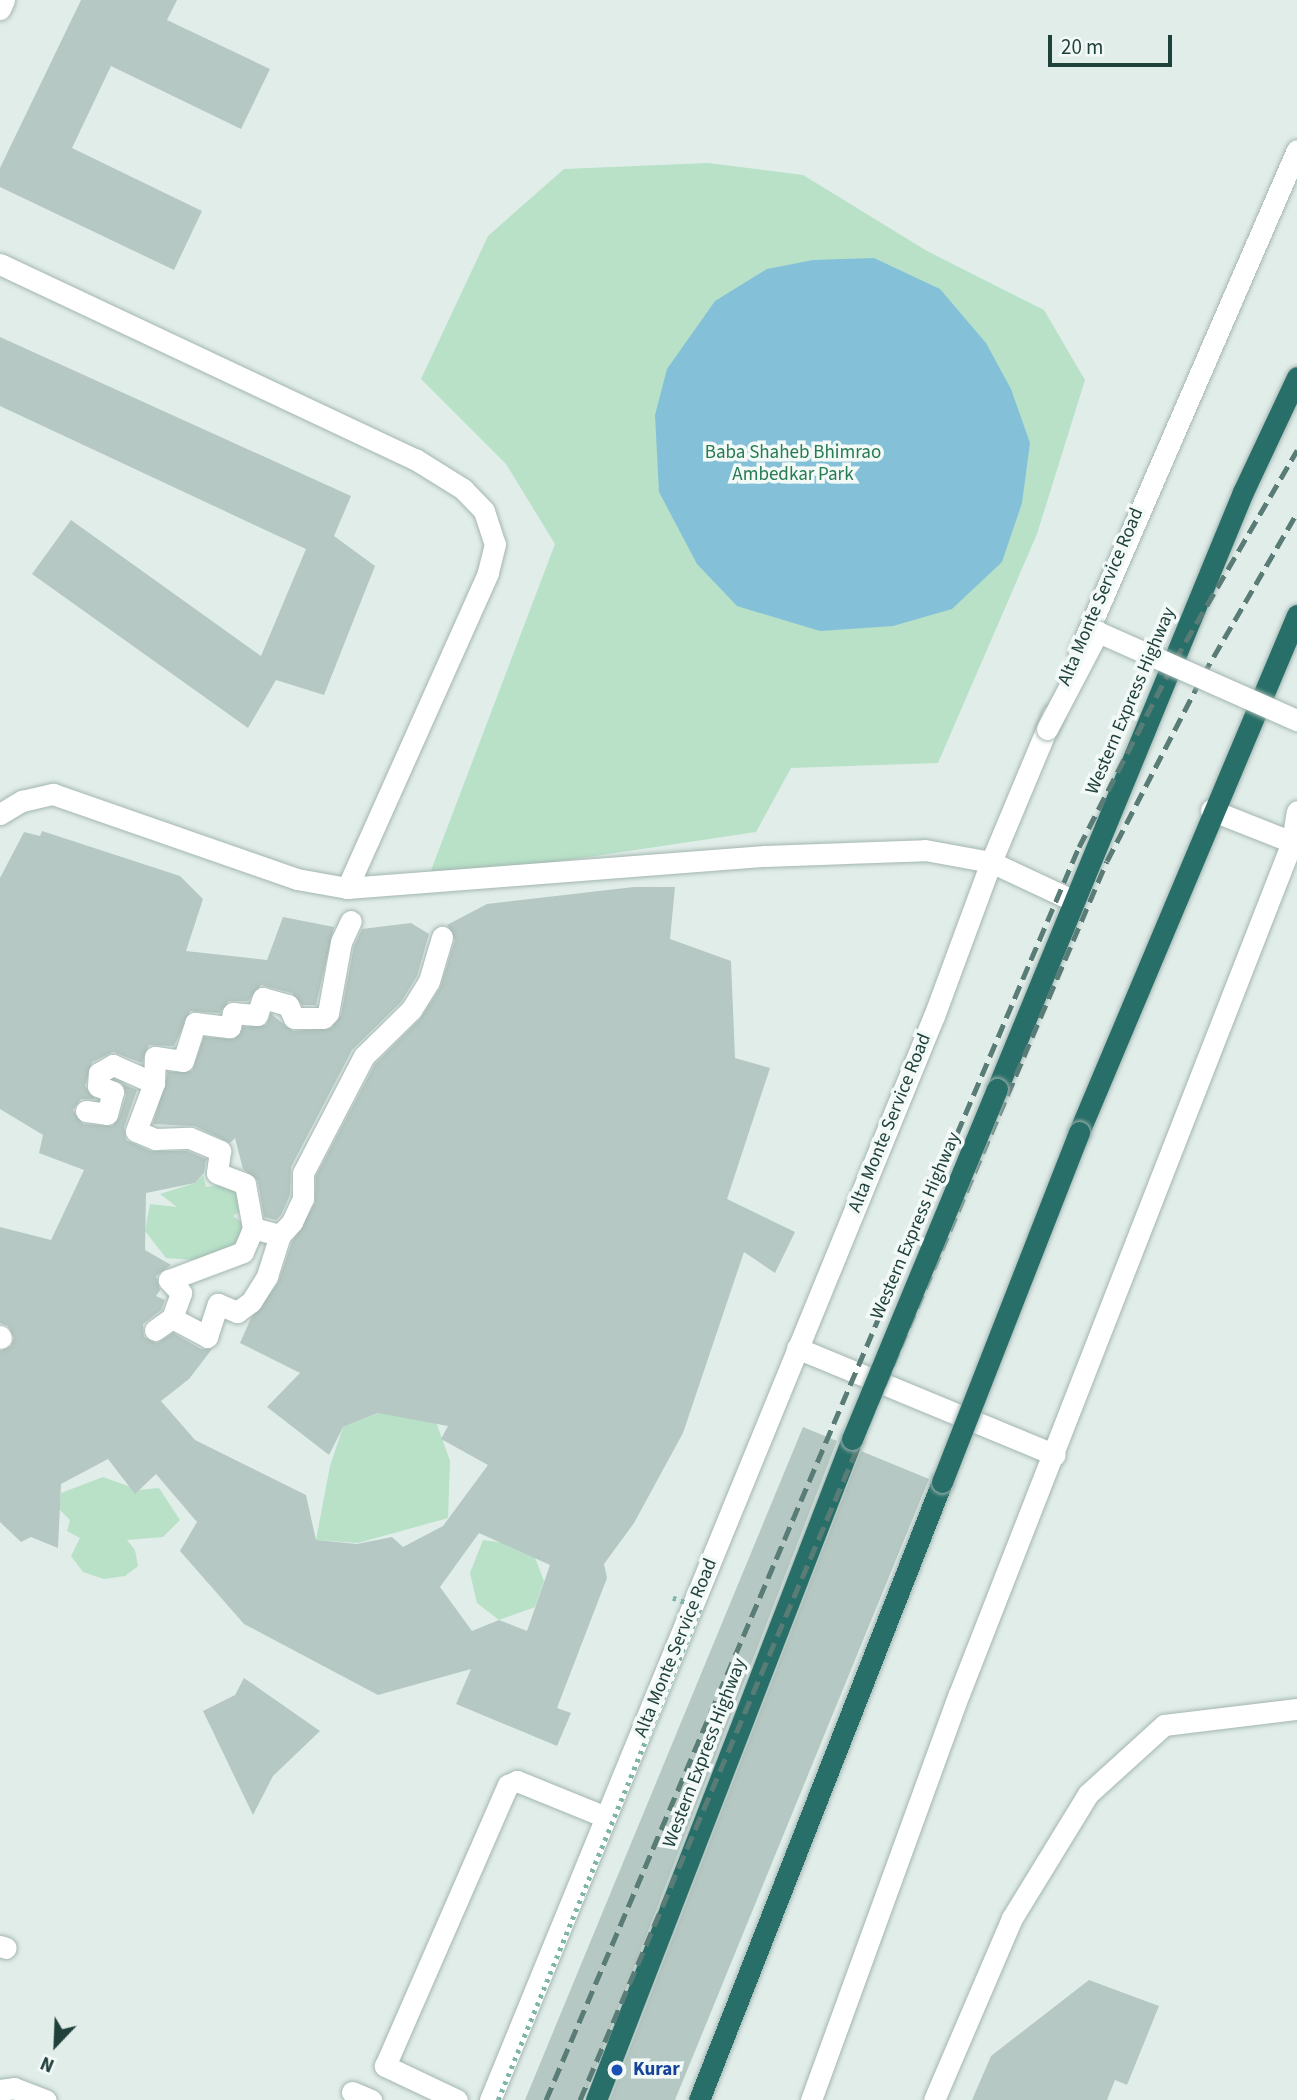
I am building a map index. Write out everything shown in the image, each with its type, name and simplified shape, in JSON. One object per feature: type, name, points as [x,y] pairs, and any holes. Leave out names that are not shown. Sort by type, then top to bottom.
[{"type":"highway","name":"Western Express Highway","points":[[596,2100],[852,1439],[1072,900],[1243,492],[1297,377]]},
{"type":"highway","points":[[699,2100],[1079,1132],[1211,810],[1297,615]]},
{"type":"street","points":[[0,9],[4,0]]},
{"type":"street","name":"Alta Monte Service Road","points":[[490,2100],[603,1816],[634,1754],[934,1016],[991,862],[1046,729],[1149,482],[1297,149]]},
{"type":"street","points":[[0,264],[415,459],[463,489],[484,511],[495,544],[488,573],[347,888]]},
{"type":"street","points":[[1046,729],[1098,632],[1297,720]]},
{"type":"street","points":[[0,814],[22,801],[53,794],[297,879],[347,888],[765,856],[925,850],[991,862],[1072,900]]},
{"type":"street","points":[[1211,810],[1294,843]]},
{"type":"street","points":[[811,2100],[959,1694],[1294,843],[1297,811]]},
{"type":"street","points":[[351,921],[341,942],[328,1013],[323,1018],[294,1018],[288,1005],[263,998],[257,1014],[233,1013],[230,1027],[195,1023],[183,1061],[155,1057],[154,1083],[136,1130],[155,1139],[190,1138],[220,1152],[217,1173],[245,1184],[253,1228],[243,1252],[169,1280],[181,1293],[164,1324],[207,1336],[218,1304],[237,1312],[251,1302],[267,1276],[280,1235],[292,1222],[303,1198],[303,1173],[364,1056],[411,1010],[429,981],[442,937]]},
{"type":"street","points":[[86,1111],[107,1114],[113,1093],[98,1086],[99,1073],[113,1065],[154,1083]]},
{"type":"street","points":[[253,1228],[280,1235]]},
{"type":"street","points":[[797,1348],[1055,1455]]},
{"type":"street","points":[[934,2100],[1012,1918],[1088,1794],[1164,1725],[1297,1709]]},
{"type":"street","points":[[457,2100],[385,2066],[508,1785],[517,1782],[603,1816]]},
{"type":"street","points":[[0,2090],[14,2088],[46,2100]]},
{"type":"path","points":[[498,2100],[700,1608],[673,1598]]},
{"type":"green space","name":"Baba Shaheb Bhimrao Ambedkar Park","points":[[708,163],[803,175],[927,251],[1044,310],[1085,380],[1037,534],[938,763],[791,768],[756,832],[427,881],[555,544],[506,464],[421,379],[488,236],[564,169]]},
{"type":"green space","points":[[203,1175],[206,1187],[222,1185],[236,1191],[245,1208],[233,1216],[244,1224],[240,1236],[224,1262],[166,1258],[145,1231],[150,1204],[177,1207],[160,1194],[195,1183]]},
{"type":"green space","points":[[379,1413],[434,1416],[450,1461],[448,1518],[358,1543],[316,1540],[330,1466],[343,1427]]},
{"type":"green space","points":[[103,1477],[139,1490],[159,1488],[180,1520],[163,1537],[127,1540],[135,1550],[138,1566],[125,1576],[104,1579],[83,1572],[71,1556],[80,1538],[67,1531],[70,1520],[59,1509],[61,1493]]},
{"type":"green space","points":[[483,1540],[512,1544],[534,1555],[544,1581],[535,1607],[499,1620],[477,1603],[470,1573]]},
{"type":"water","points":[[874,258],[940,289],[986,343],[1011,389],[1030,443],[1022,503],[1002,562],[952,609],[893,626],[820,631],[737,606],[697,564],[659,492],[655,415],[667,369],[715,301],[767,269],[813,260]]},
{"type":"building","points":[[81,0],[177,0],[167,20],[270,69],[241,129],[111,66],[72,148],[202,211],[174,270],[0,187],[0,168]]},
{"type":"building","points":[[0,337],[351,496],[334,536],[375,566],[324,695],[276,680],[248,728],[32,574],[71,520],[261,656],[306,549],[0,406]]},
{"type":"building","points":[[42,831],[180,876],[203,899],[186,951],[267,960],[283,917],[334,927],[316,1005],[302,1005],[292,993],[261,985],[248,1001],[229,1001],[220,1013],[190,1011],[174,1046],[149,1045],[142,1063],[113,1052],[92,1062],[85,1086],[95,1099],[81,1099],[73,1110],[83,1124],[112,1126],[119,1118],[126,1095],[123,1084],[137,1090],[124,1127],[126,1140],[150,1151],[187,1151],[206,1159],[204,1173],[195,1183],[146,1193],[145,1250],[171,1265],[156,1276],[160,1290],[156,1296],[165,1300],[161,1310],[143,1324],[144,1337],[157,1343],[173,1333],[201,1349],[212,1349],[189,1379],[161,1401],[195,1440],[306,1495],[316,1540],[357,1544],[392,1537],[403,1547],[443,1526],[488,1465],[441,1439],[448,1426],[378,1413],[343,1427],[329,1455],[267,1407],[300,1373],[240,1343],[251,1318],[278,1283],[292,1242],[315,1203],[316,1176],[375,1064],[420,1019],[440,988],[455,940],[447,925],[487,904],[634,887],[675,887],[670,939],[731,961],[735,1058],[770,1068],[727,1199],[795,1232],[775,1273],[744,1252],[683,1433],[634,1523],[604,1564],[607,1578],[557,1708],[571,1713],[557,1746],[456,1704],[471,1669],[378,1695],[244,1624],[180,1551],[197,1522],[156,1474],[135,1494],[108,1459],[61,1484],[58,1548],[31,1537],[21,1542],[0,1522],[0,1351],[11,1346],[14,1338],[8,1326],[0,1323],[0,1227],[51,1240],[84,1170],[39,1153],[43,1135],[0,1109],[0,878],[24,832],[40,836]],"holes":[[[479,1533],[550,1565],[527,1631],[499,1620],[472,1631],[440,1587]]]},
{"type":"building","points":[[411,923],[429,934],[417,976],[401,1002],[352,1050],[291,1167],[290,1195],[281,1215],[276,1220],[264,1217],[258,1181],[243,1169],[235,1138],[230,1143],[195,1126],[153,1124],[168,1072],[192,1071],[204,1037],[234,1039],[243,1027],[266,1025],[271,1014],[293,1031],[331,1028],[341,1015],[354,946],[362,929]]},
{"type":"building","points":[[803,1427],[837,1441],[583,2100],[525,2100]]},
{"type":"building","points":[[861,1451],[929,1479],[675,2100],[610,2100]]},
{"type":"building","points":[[244,1678],[320,1731],[273,1776],[253,1815],[203,1711],[235,1695]]},
{"type":"building","points":[[1089,1980],[1159,2006],[1127,2085],[1115,2080],[1107,2100],[972,2100],[991,2056]]},
{"type":"railway","points":[[546,2100],[1079,847],[1175,660],[1297,450]]},
{"type":"railway","points":[[580,2100],[1107,861],[1203,675],[1297,513]]},
{"type":"place","name":"Kurar","points":[[617,2070]]}]
